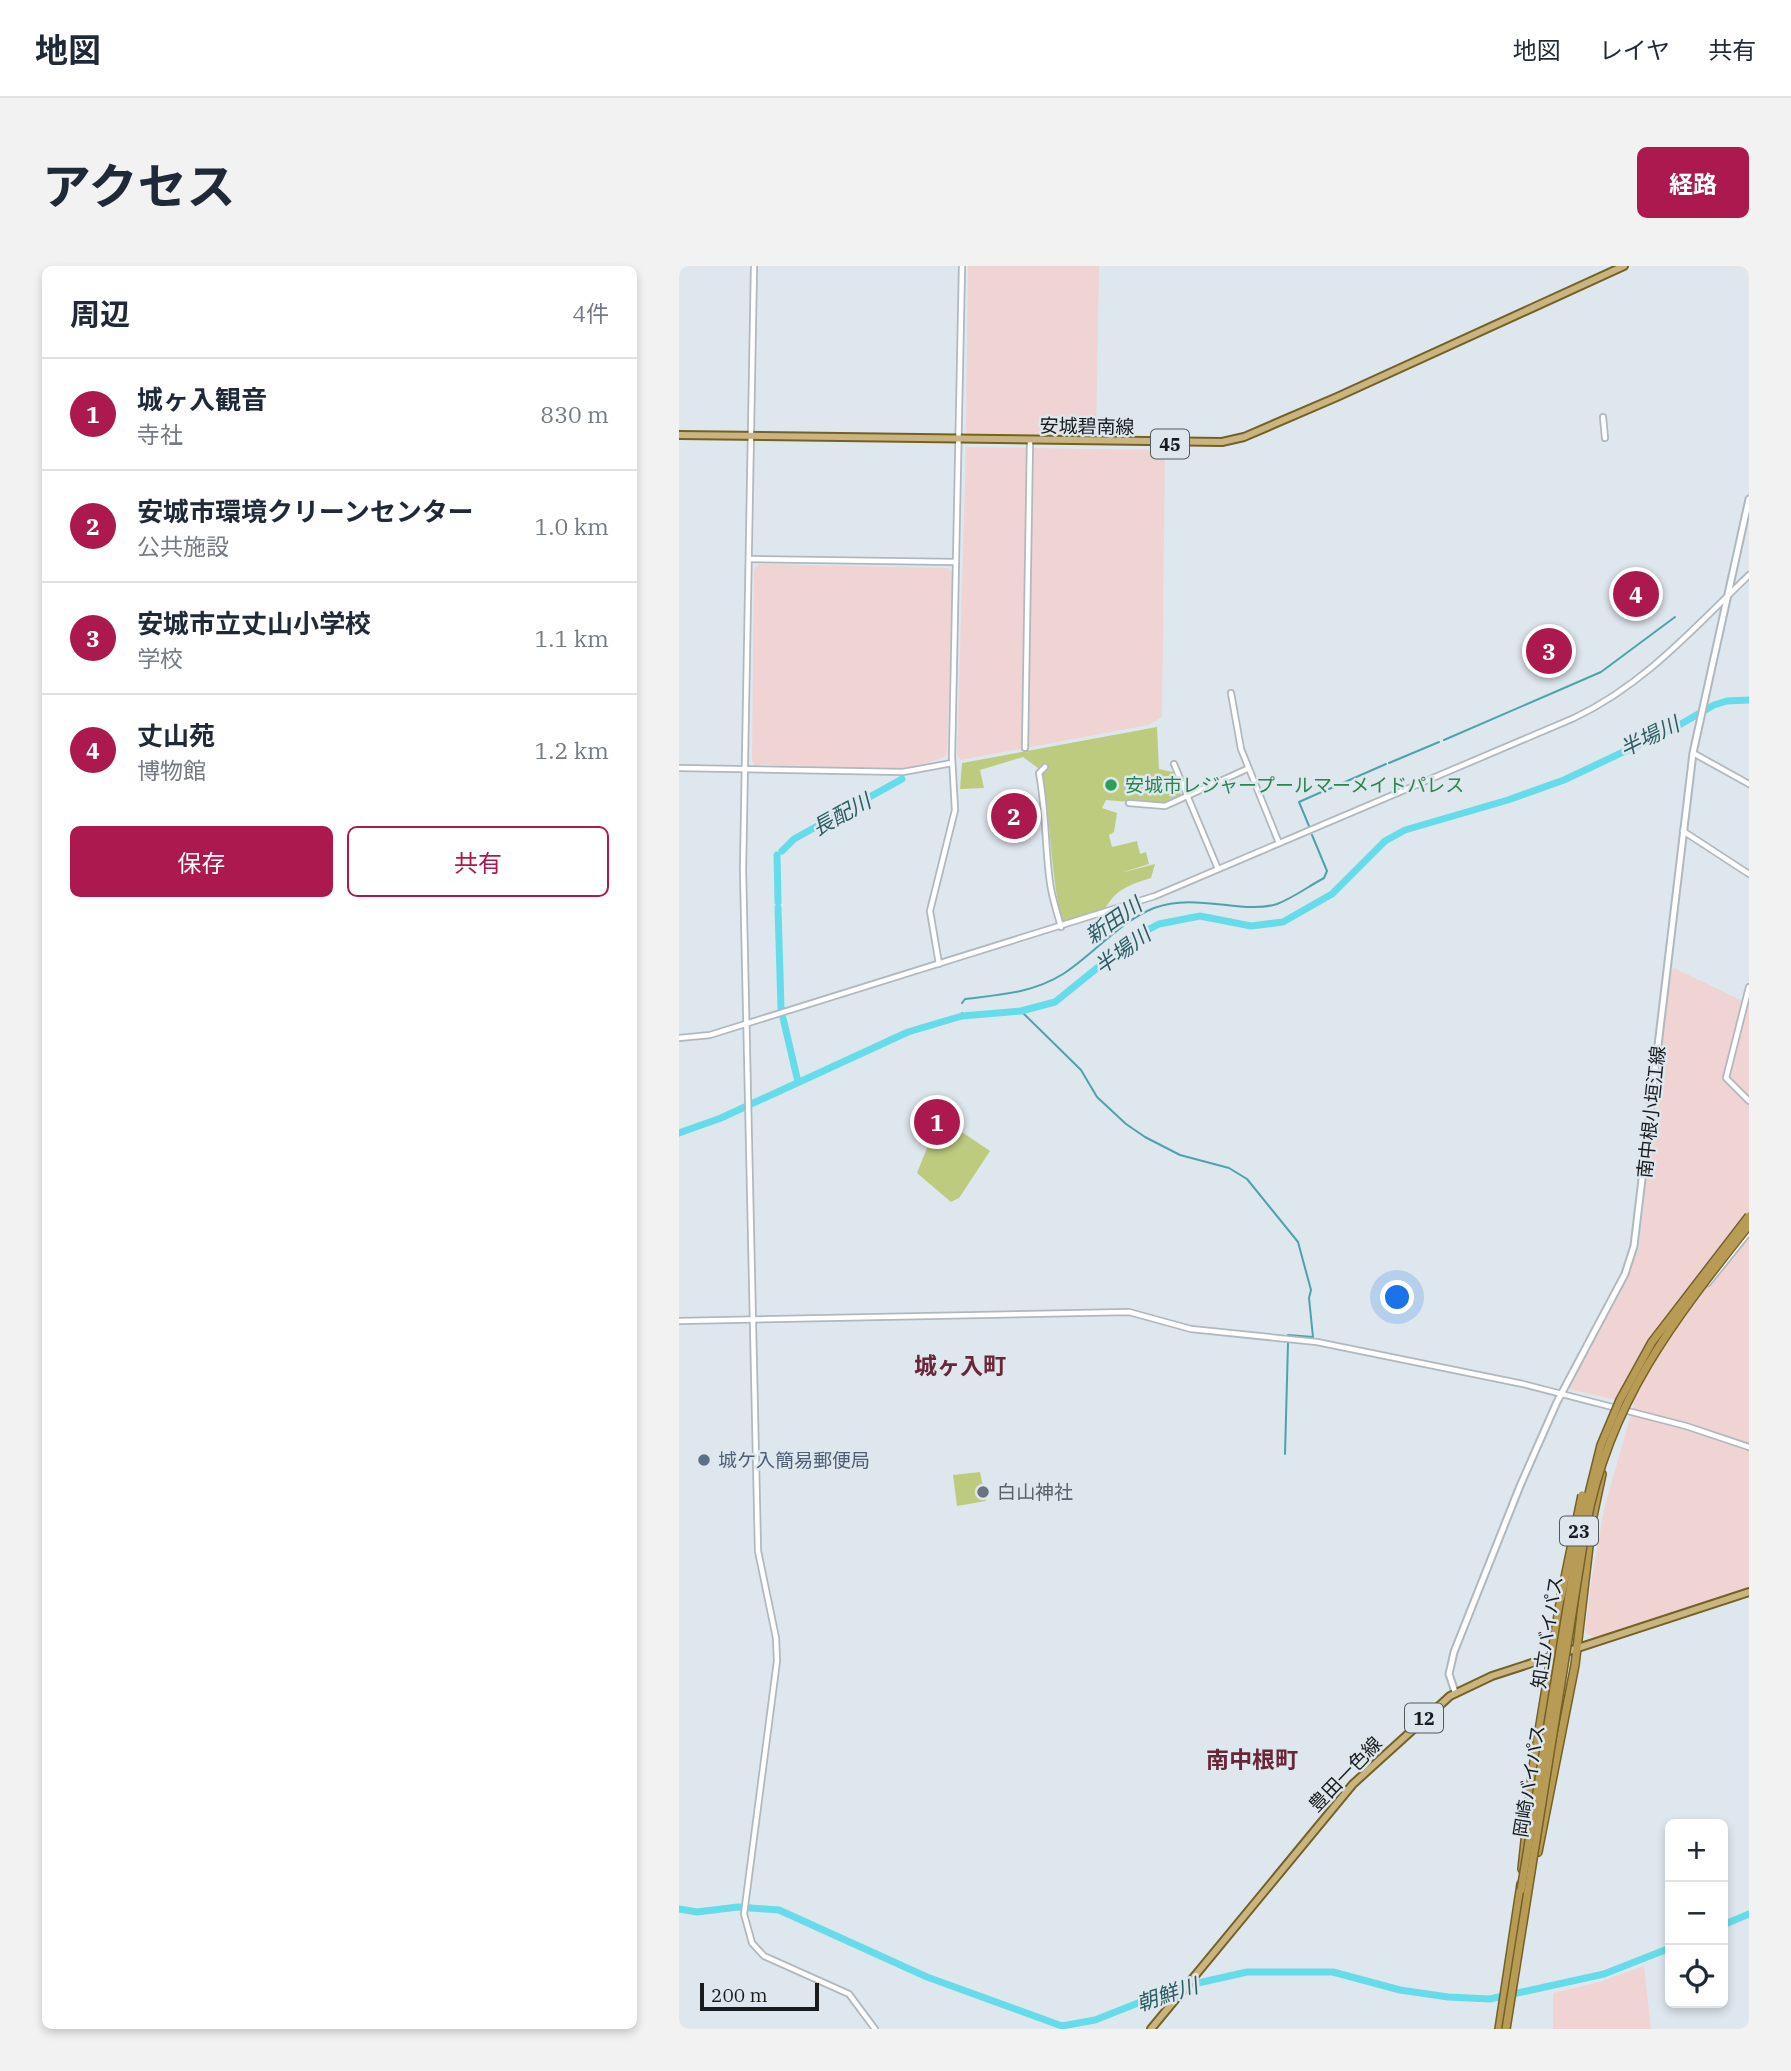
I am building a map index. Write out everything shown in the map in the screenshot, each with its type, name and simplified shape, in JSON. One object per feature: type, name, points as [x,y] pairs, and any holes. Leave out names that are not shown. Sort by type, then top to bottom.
[{"type":"highway","name":"知立バイパス","points":[[1521,1889],[1585,1500],[1601,1445],[1620,1400],[1663,1326],[1749,1216]]},
{"type":"highway","name":"23","points":[[1523,1917],[1577,1648],[1592,1521],[1618,1417],[1657,1345],[1749,1225]]},
{"type":"highway","name":"23","points":[[1499,2029],[1521,1889],[1531,1787],[1550,1657],[1577,1513],[1604,1429],[1620,1400]]},
{"type":"highway","name":"岡崎バイパス","points":[[1506,2029],[1586,1525],[1598,1472],[1618,1417]]},
{"type":"main road","name":"安城碧南線","points":[[679,435],[1198,444],[1238,439],[1625,266]]},
{"type":"main road","name":"南中根小垣江線","points":[[1455,1692],[1449,1674],[1454,1652],[1520,1486],[1562,1393],[1625,1274],[1635,1246],[1693,753],[1749,499]]},
{"type":"main road","name":"豊田一色線","points":[[1151,2029],[1353,1784],[1455,1692],[1485,1678],[1749,1592]]},
{"type":"street","points":[[754,266],[743,870],[758,1551],[777,1655],[744,1914],[753,1943],[764,1956],[849,1994],[875,2029]]},
{"type":"street","points":[[939,964],[930,908],[955,810],[952,763],[962,266]]},
{"type":"street","points":[[1603,417],[1605,438]]},
{"type":"street","points":[[1025,748],[1030,441]]},
{"type":"street","points":[[749,559],[955,562]]},
{"type":"street","points":[[679,1038],[710,1035],[1061,927],[1155,896],[1279,844],[1609,701],[1636,683],[1749,575]]},
{"type":"street","points":[[1230,693],[1235,729],[1247,769],[1279,844]]},
{"type":"street","points":[[1693,753],[1749,784]]},
{"type":"street","points":[[679,768],[904,772],[952,763]]},
{"type":"street","points":[[1174,764],[1218,869]]},
{"type":"street","points":[[1045,767],[1039,773],[1045,803],[1044,827],[1050,883],[1061,927]]},
{"type":"street","points":[[1129,803],[1165,806],[1247,769]]},
{"type":"street","points":[[1683,831],[1749,874]]},
{"type":"street","points":[[1749,987],[1725,1078],[1749,1101]]},
{"type":"street","points":[[1627,1411],[1661,1345],[1749,1232]]},
{"type":"street","points":[[679,1321],[1127,1312],[1198,1331],[1317,1342],[1562,1393],[1749,1447]]},
{"type":"shaded area","points":[[968,266],[1099,266],[1096,436],[966,433]]},
{"type":"shaded area","points":[[966,447],[1165,450],[1162,717],[1148,725],[961,760],[957,756]]},
{"type":"shaded area","points":[[759,564],[947,568],[953,573],[947,753],[944,757],[914,768],[900,769],[796,768],[764,764],[755,766],[752,760],[754,569]]},
{"type":"shaded area","points":[[1674,968],[1749,1004],[1749,1590],[1595,1638],[1585,1632],[1590,1590],[1604,1509],[1634,1404],[1568,1389],[1621,1288],[1639,1247],[1670,971]]},
{"type":"shaded area","points":[[1644,1966],[1651,2029],[1553,2029],[1553,1993],[1599,1982]]},
{"type":"green space","points":[[1157,727],[1159,769],[1173,772],[1182,797],[1164,805],[1106,800],[1102,808],[1117,813],[1114,832],[1109,835],[1112,847],[1137,841],[1140,854],[1146,852],[1149,864],[1120,873],[1155,864],[1151,878],[1123,889],[1104,911],[1062,922],[1042,771],[1023,757],[980,770],[984,788],[960,789],[962,763]]},
{"type":"green space","points":[[953,1126],[990,1151],[959,1198],[951,1202],[917,1173],[931,1138],[948,1135]]},
{"type":"green space","points":[[980,1472],[986,1501],[957,1506],[953,1475]]},
{"type":"waterway","name":"新田川","points":[[1444,740],[1601,672],[1675,617]]},
{"type":"waterway","name":"半場川","points":[[679,1133],[721,1118],[908,1032],[962,1016],[1021,1011],[1055,1002],[1138,935],[1159,924],[1200,916],[1251,926],[1283,922],[1332,894],[1385,841],[1405,830],[1508,800],[1564,780],[1674,728],[1714,705],[1727,701],[1749,700]]},
{"type":"waterway","name":"新田川","points":[[1389,763],[1439,742]]},
{"type":"waterway","name":"新田川","points":[[1329,789],[1386,764]]},
{"type":"waterway","name":"長配川","points":[[782,851],[794,839],[902,779]]},
{"type":"waterway","name":"新田川","points":[[1309,826],[1299,802],[1326,790]]},
{"type":"waterway","name":"新田川","points":[[962,1003],[965,999],[1015,992],[1052,980],[1074,966],[1129,921],[1154,908],[1186,902],[1249,907],[1277,904],[1324,878],[1327,871],[1312,835]]},
{"type":"waterway","name":"長配川","points":[[777,855],[778,902]]},
{"type":"waterway","name":"長配川","points":[[778,908],[781,1008]]},
{"type":"waterway","points":[[1021,1011],[1081,1070],[1097,1097],[1126,1124],[1180,1155],[1229,1168],[1247,1179],[1298,1242],[1311,1290],[1309,1298],[1313,1337],[1288,1335]]},
{"type":"waterway","name":"長配川","points":[[783,1018],[798,1082]]},
{"type":"waterway","points":[[1285,1454],[1288,1343]]},
{"type":"waterway","name":"朝鮮川","points":[[679,1909],[697,1912],[738,1907],[779,1910],[927,1977],[1062,2026],[1095,2020],[1176,1988],[1247,1972],[1333,1972],[1400,1990],[1448,1997],[1490,1999],[1604,1974],[1665,1950]]},
{"type":"waterway","name":"朝鮮川","points":[[1728,1923],[1749,1914]]},
{"type":"place","name":"丈山苑","points":[[1636,594]]},
{"type":"place","name":"安城市立丈山小学校","points":[[1549,651]]},
{"type":"place","name":"安城市レジャープールマーメイドパレス","points":[[1111,785]]},
{"type":"place","name":"安城市環境クリーンセンター","points":[[1014,816]]},
{"type":"place","name":"城ヶ入観音","points":[[937,1122]]},
{"type":"place","name":"城ケ入簡易郵便局","points":[[704,1460]]},
{"type":"place","name":"白山神社","points":[[983,1492]]},
{"type":"district","name":"城ヶ入町","points":[[960,1365]]},
{"type":"district","name":"南中根町","points":[[1252,1759]]}]
